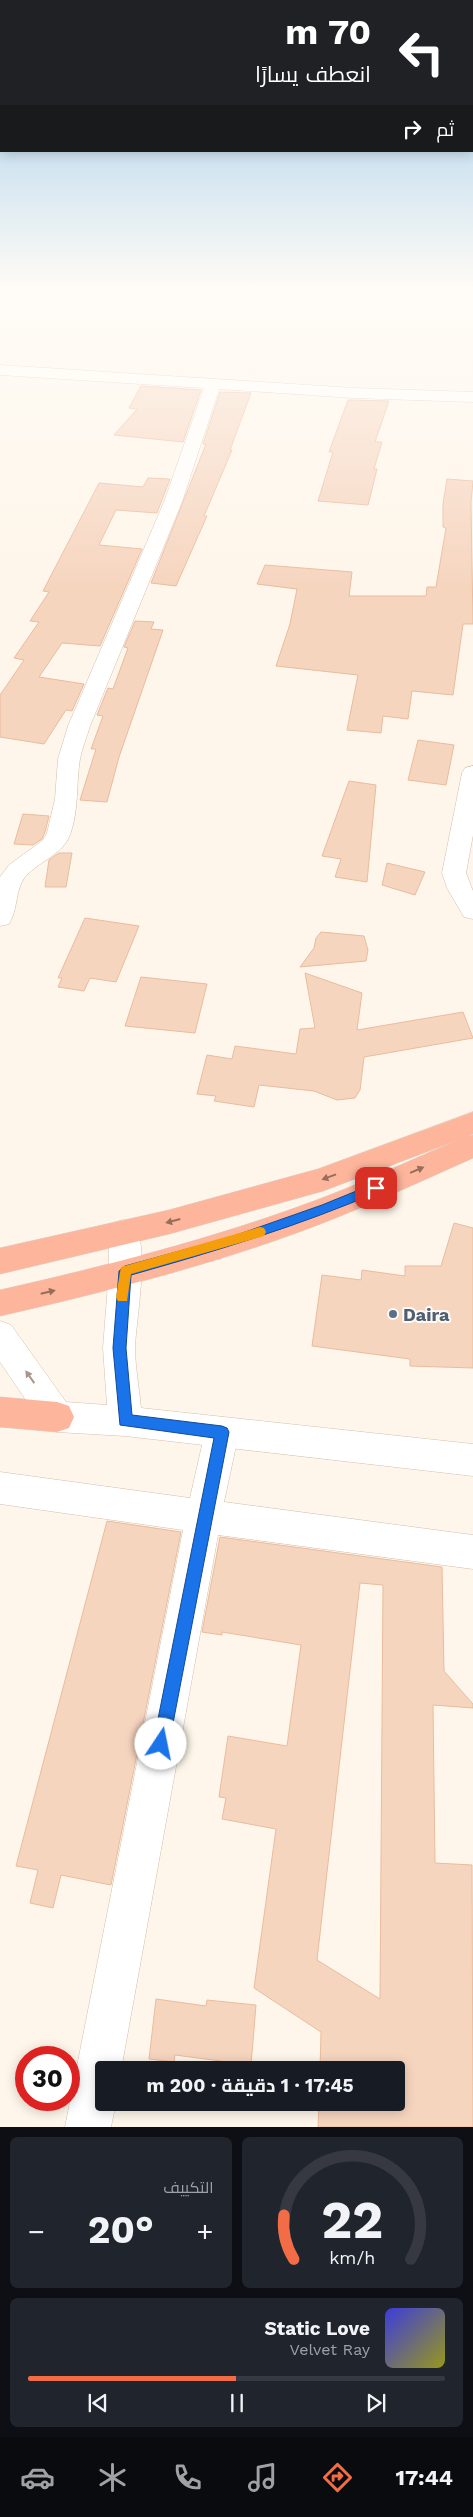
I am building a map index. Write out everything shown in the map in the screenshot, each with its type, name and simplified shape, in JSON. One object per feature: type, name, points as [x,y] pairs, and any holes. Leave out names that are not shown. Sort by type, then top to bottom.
[{"type":"highway","points":[[0,1261],[169,1222],[323,1179],[473,1123]]},
{"type":"highway","points":[[0,1303],[232,1242],[318,1212],[468,1152]]},
{"type":"highway","points":[[0,1412],[58,1417]]},
{"type":"street","points":[[0,918],[9,882],[18,870],[52,845],[59,833],[66,799],[69,759],[79,726],[172,502],[211,388]]},
{"type":"street","points":[[298,388],[473,397]]},
{"type":"street","points":[[473,773],[454,873],[458,888],[473,910]]},
{"type":"street","points":[[124,1232],[125,1271],[119,1348],[125,1421]]},
{"type":"street","points":[[0,1335],[58,1417],[125,1421],[473,1460]]},
{"type":"street","points":[[88,2127],[204,1515],[222,1432]]},
{"type":"street","points":[[0,1488],[387,1542],[473,1552]]},
{"type":"building","points":[[140,388],[201,390],[183,442],[114,435],[137,409],[129,408]]},
{"type":"building","points":[[220,392],[251,393],[230,450],[232,450],[204,516],[207,516],[176,586],[151,583],[206,444],[203,444]]},
{"type":"building","points":[[348,400],[389,401],[375,442],[382,442],[374,469],[377,469],[368,505],[318,501],[333,452],[329,452]]},
{"type":"building","points":[[148,478],[170,479],[157,513],[116,510],[99,545],[142,549],[100,646],[62,643],[39,677],[84,684],[72,711],[66,710],[44,744],[0,737],[0,695],[24,660],[14,658],[39,622],[30,621],[49,592],[43,591],[99,483],[143,487]]},
{"type":"building","points":[[447,479],[473,481],[471,503],[473,624],[463,624],[453,695],[412,691],[408,719],[383,716],[381,733],[347,730],[358,675],[276,666],[290,624],[297,589],[257,584],[265,565],[352,572],[349,596],[426,596],[427,587],[436,587],[446,528],[443,527],[443,504]]},
{"type":"building","points":[[135,621],[154,622],[151,629],[163,630],[119,757],[107,802],[80,800],[96,749],[91,749],[103,716],[97,715],[108,688],[113,689],[128,648],[124,647]]},
{"type":"building","points":[[418,740],[454,745],[446,785],[408,780]]},
{"type":"building","points":[[349,781],[376,785],[367,882],[335,877],[341,859],[322,856]]},
{"type":"building","points":[[23,814],[49,816],[42,839],[33,845],[14,844]]},
{"type":"building","points":[[59,853],[72,853],[66,887],[45,887],[49,860]]},
{"type":"building","points":[[387,863],[425,872],[415,895],[382,885]]},
{"type":"building","points":[[85,918],[139,926],[116,982],[90,978],[84,991],[58,987],[62,978],[58,978]]},
{"type":"building","points":[[321,932],[364,936],[368,950],[366,961],[300,967],[314,948],[316,938]]},
{"type":"building","points":[[305,973],[362,993],[357,1030],[463,1012],[473,1038],[364,1057],[360,1090],[355,1098],[337,1100],[314,1091],[259,1085],[254,1107],[214,1101],[216,1096],[197,1094],[207,1055],[232,1059],[235,1046],[296,1054],[300,1029],[315,1028]]},
{"type":"building","points":[[141,977],[207,984],[195,1033],[125,1026]]},
{"type":"building","name":"Daira","points":[[454,1223],[473,1228],[473,1368],[410,1366],[410,1359],[312,1346],[322,1275],[361,1280],[362,1270],[405,1276],[405,1266],[441,1266]]},
{"type":"building","points":[[107,1521],[181,1532],[111,1885],[61,1875],[53,1908],[30,1903],[38,1870],[16,1866]]},
{"type":"building","points":[[220,1537],[442,1567],[444,1671],[473,1704],[473,1708],[433,1705],[435,1863],[472,1865],[473,2127],[318,2127],[319,2111],[405,2111],[405,2061],[320,2061],[321,2032],[254,1988],[276,1829],[222,1819],[226,1798],[219,1797],[228,1736],[287,1746],[301,1645],[222,1632],[222,1635],[202,1632]],"holes":[[[360,1583],[383,1585],[380,1999],[317,1960]]]},
{"type":"building","points":[[156,1999],[206,2006],[207,2000],[256,2005],[251,2061],[221,2061],[175,2055],[174,2061],[149,2059]]},
{"type":"slow traffic","points":[[123,1297],[125,1271],[232,1242],[260,1232]]},
{"type":"place","name":"Daira","points":[[393,1314]]},
{"type":"route","points":[[161,1744],[204,1515],[222,1432],[125,1421],[120,1379],[119,1348],[125,1271],[232,1242],[326,1209],[376,1188]]}]
